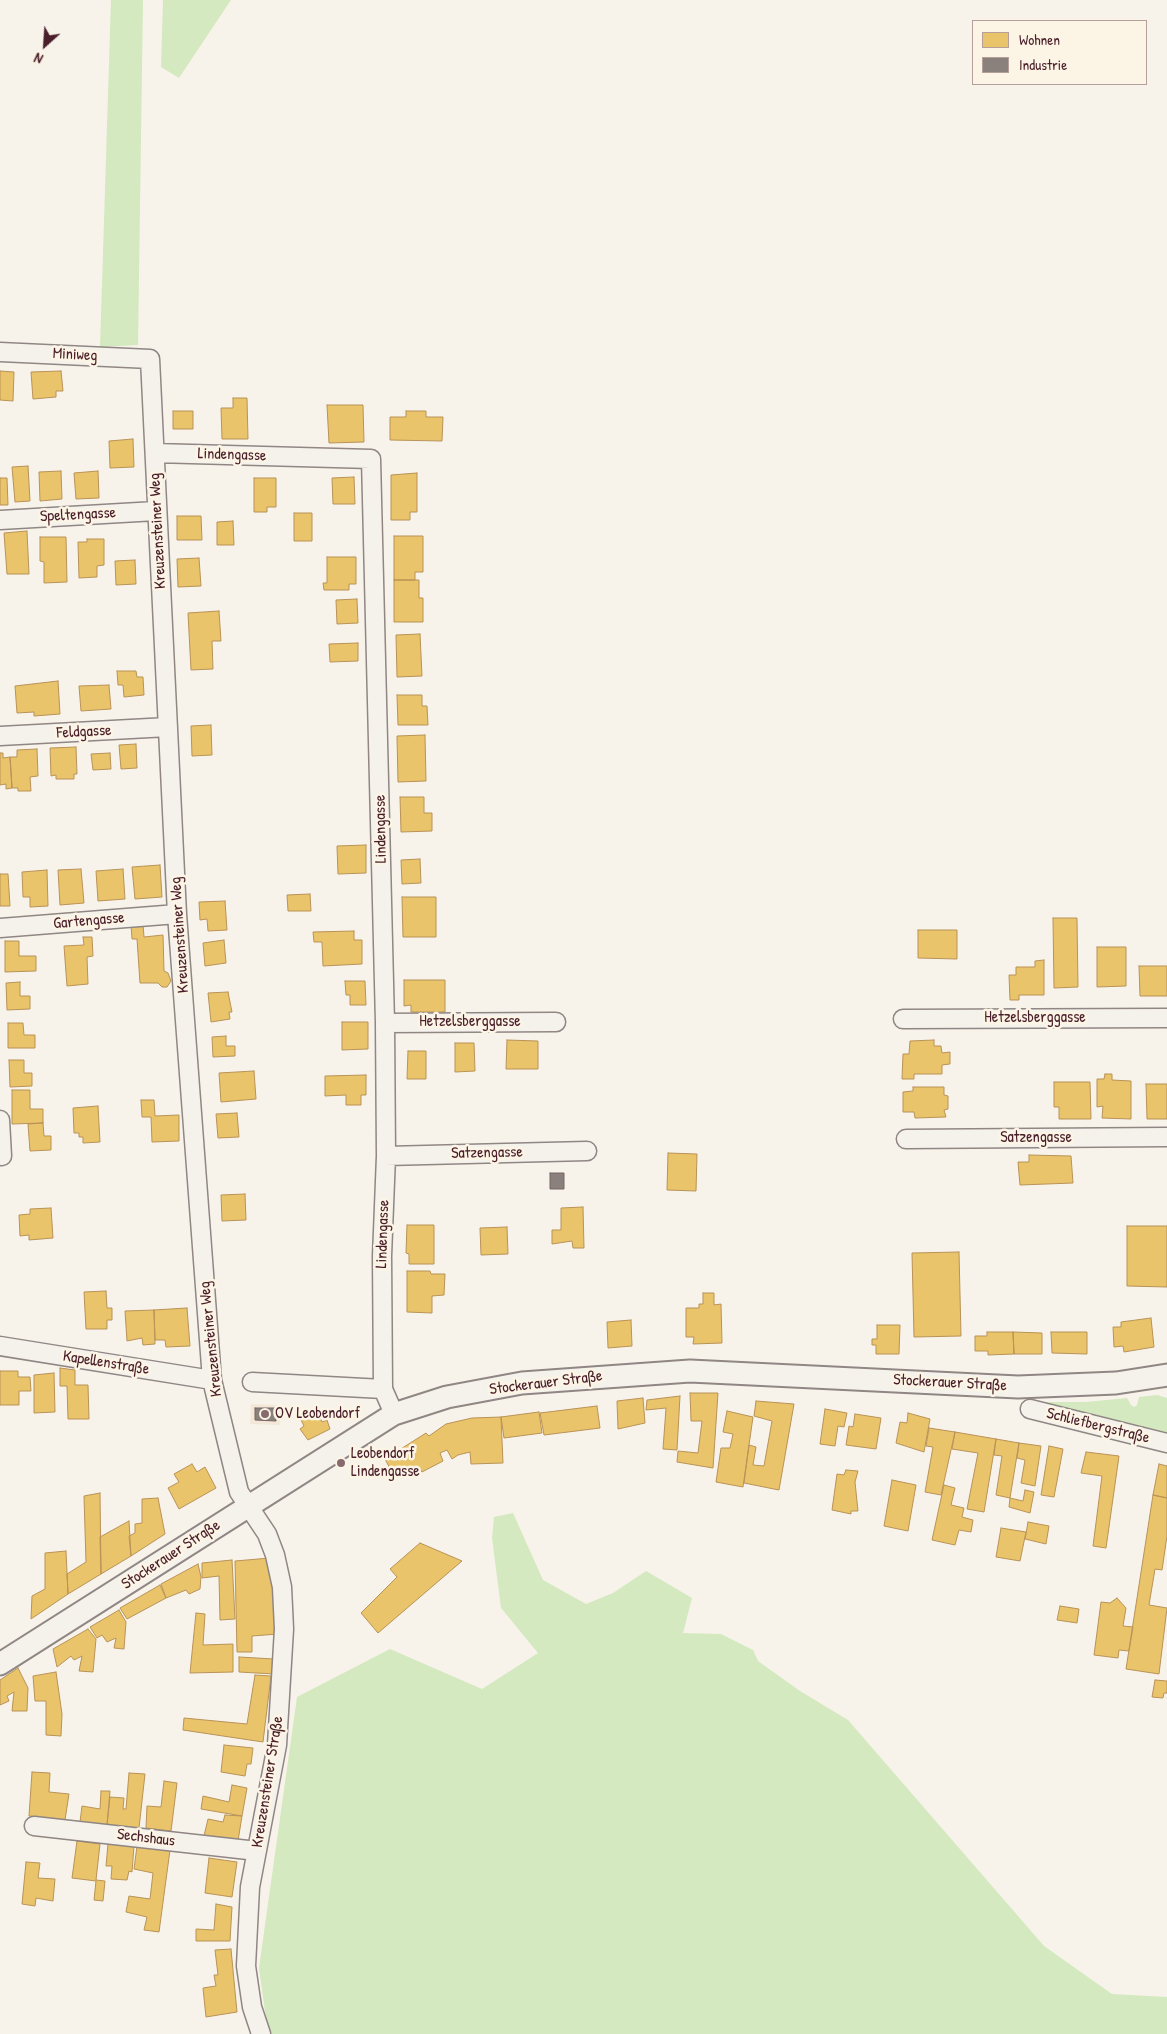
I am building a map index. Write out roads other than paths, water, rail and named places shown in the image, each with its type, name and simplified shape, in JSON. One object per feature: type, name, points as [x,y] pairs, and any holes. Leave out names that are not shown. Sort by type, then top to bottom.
[{"type":"street","name":"Miniweg","points":[[0,352],[150,359]]},
{"type":"street","name":"Kreuzensteiner Weg","points":[[150,359],[156,511],[178,914],[212,1380],[239,1492],[248,1506]]},
{"type":"street","name":"Lindengasse","points":[[155,452],[371,459],[385,1023],[386,1156],[382,1256],[383,1389],[394,1414]]},
{"type":"street","name":"Speltengasse","points":[[0,520],[156,511]]},
{"type":"street","name":"Feldgasse","points":[[0,736],[168,727]]},
{"type":"street","name":"Gartengasse","points":[[0,928],[178,914]]},
{"type":"street","name":"Hetzelsberggasse","points":[[903,1019],[1167,1018]]},
{"type":"street","name":"Hetzelsberggasse","points":[[385,1023],[556,1022]]},
{"type":"street","points":[[0,1120],[2,1156]]},
{"type":"street","name":"Satzengasse","points":[[906,1139],[1167,1137]]},
{"type":"street","name":"Satzengasse","points":[[386,1156],[587,1151]]},
{"type":"street","name":"Kapellenstraße","points":[[0,1346],[212,1380]]},
{"type":"street","name":"Stockerauer Straße","points":[[0,1664],[394,1414],[447,1397],[522,1383],[629,1374],[690,1372],[1018,1386],[1116,1383],[1167,1375]]},
{"type":"street","points":[[252,1382],[383,1389]]},
{"type":"street","name":"Schliefbergstraße","points":[[1030,1409],[1167,1443]]},
{"type":"street","name":"Kreuzensteiner Straße","points":[[248,1506],[267,1534],[275,1555],[282,1587],[284,1629],[277,1745],[250,1887],[246,1966],[252,2008],[261,2034]]},
{"type":"street","name":"Sechshaus","points":[[34,1826],[257,1851]]},
{"type":"place","name":"OV Leobendorf","points":[[265,1414]]},
{"type":"place","name":"Leobendorf Lindengasse","points":[[341,1463]]}]
